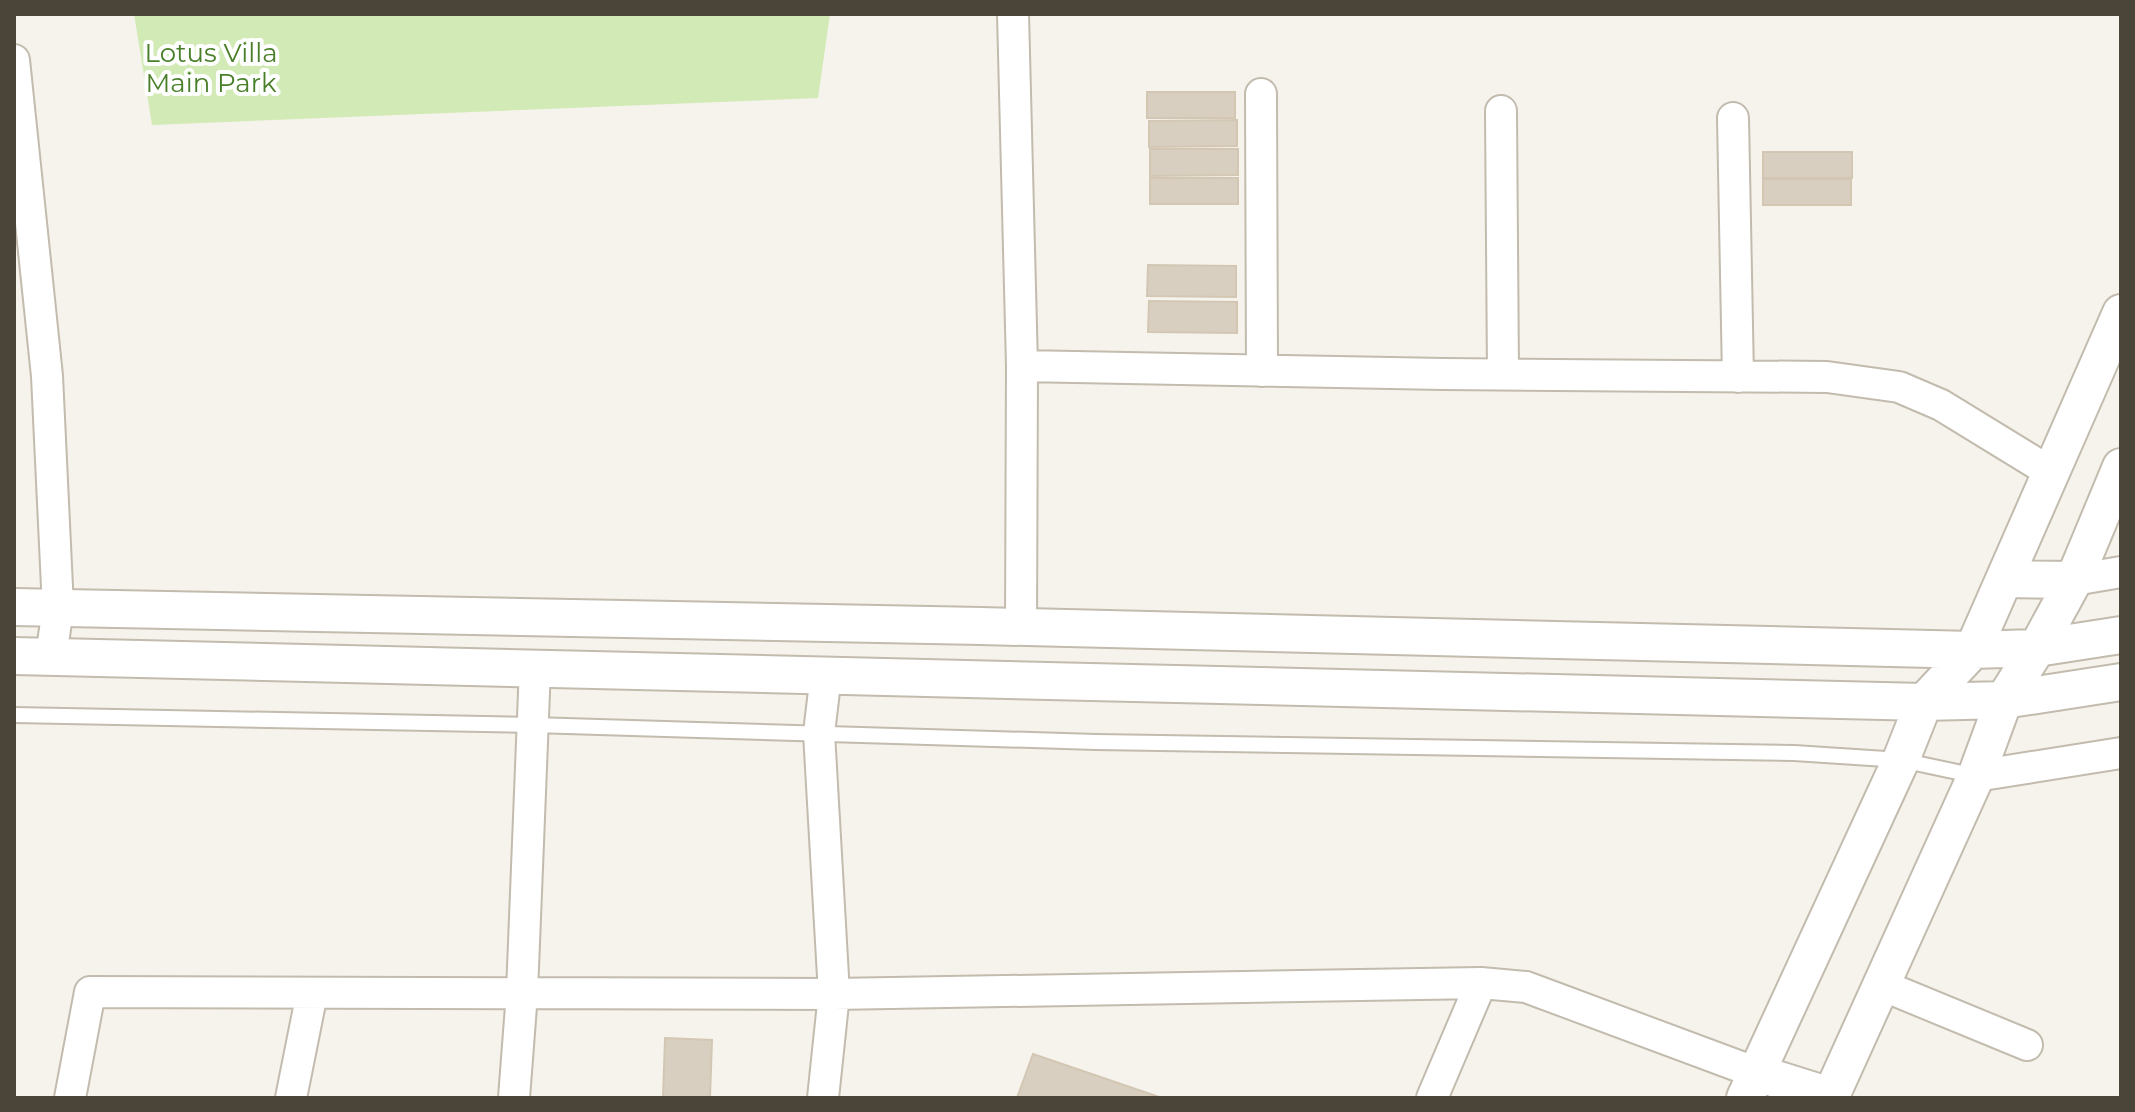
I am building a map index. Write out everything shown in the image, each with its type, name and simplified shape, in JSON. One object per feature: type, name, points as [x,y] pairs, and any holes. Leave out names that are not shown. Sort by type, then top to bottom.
[{"type":"street","points":[[1013,14],[1022,366],[1021,628]]},
{"type":"street","points":[[14,60],[26,281],[47,376],[58,608],[51,657]]},
{"type":"street","points":[[1261,94],[1262,371]]},
{"type":"street","points":[[1501,111],[1503,374]]},
{"type":"street","points":[[1733,118],[1738,377]]},
{"type":"street","points":[[1751,1086],[1901,760],[1924,702],[1973,650],[2121,313]]},
{"type":"street","points":[[1022,366],[1827,377],[1899,387],[1941,405],[2052,473]]},
{"type":"street","points":[[70,1098],[90,992],[834,994],[1481,983],[1526,987],[1751,1086],[1830,1097],[1976,776],[2004,700],[2074,580],[2121,467]]},
{"type":"street","points":[[2005,579],[2074,580],[2121,572]]},
{"type":"street","points":[[14,607],[1973,650],[2037,648],[2121,635]]},
{"type":"street","points":[[14,656],[1924,702],[2004,700],[2121,682]]},
{"type":"street","points":[[514,1098],[522,993],[535,667]]},
{"type":"street","points":[[823,1098],[834,994],[819,733],[826,674]]},
{"type":"street","points":[[1976,776],[2121,753]]},
{"type":"street","points":[[1432,1098],[1481,983]]},
{"type":"street","points":[[1879,984],[2027,1045]]},
{"type":"street","points":[[291,1098],[312,993]]},
{"type":"lane","points":[[14,715],[533,725],[1096,742],[1794,753],[1901,760],[1976,776]]},
{"type":"green space","name":"Lotus Villa Main Park","points":[[134,14],[830,14],[818,98],[152,125]]},
{"type":"building","points":[[1147,92],[1235,92],[1235,118],[1147,118]]},
{"type":"building","points":[[1237,120],[1237,146],[1149,147],[1149,121]]},
{"type":"building","points":[[1150,149],[1238,149],[1238,175],[1150,176]]},
{"type":"building","points":[[1763,152],[1852,152],[1852,178],[1763,178]]},
{"type":"building","points":[[1150,178],[1238,178],[1238,204],[1150,204]]},
{"type":"building","points":[[1763,179],[1851,179],[1851,205],[1763,205]]},
{"type":"building","points":[[1148,265],[1236,266],[1236,297],[1147,296]]},
{"type":"building","points":[[1149,301],[1237,302],[1237,333],[1148,332]]},
{"type":"building","points":[[665,1038],[712,1040],[710,1098],[663,1098]]},
{"type":"building","points":[[1033,1054],[1162,1098],[1017,1098]]}]
